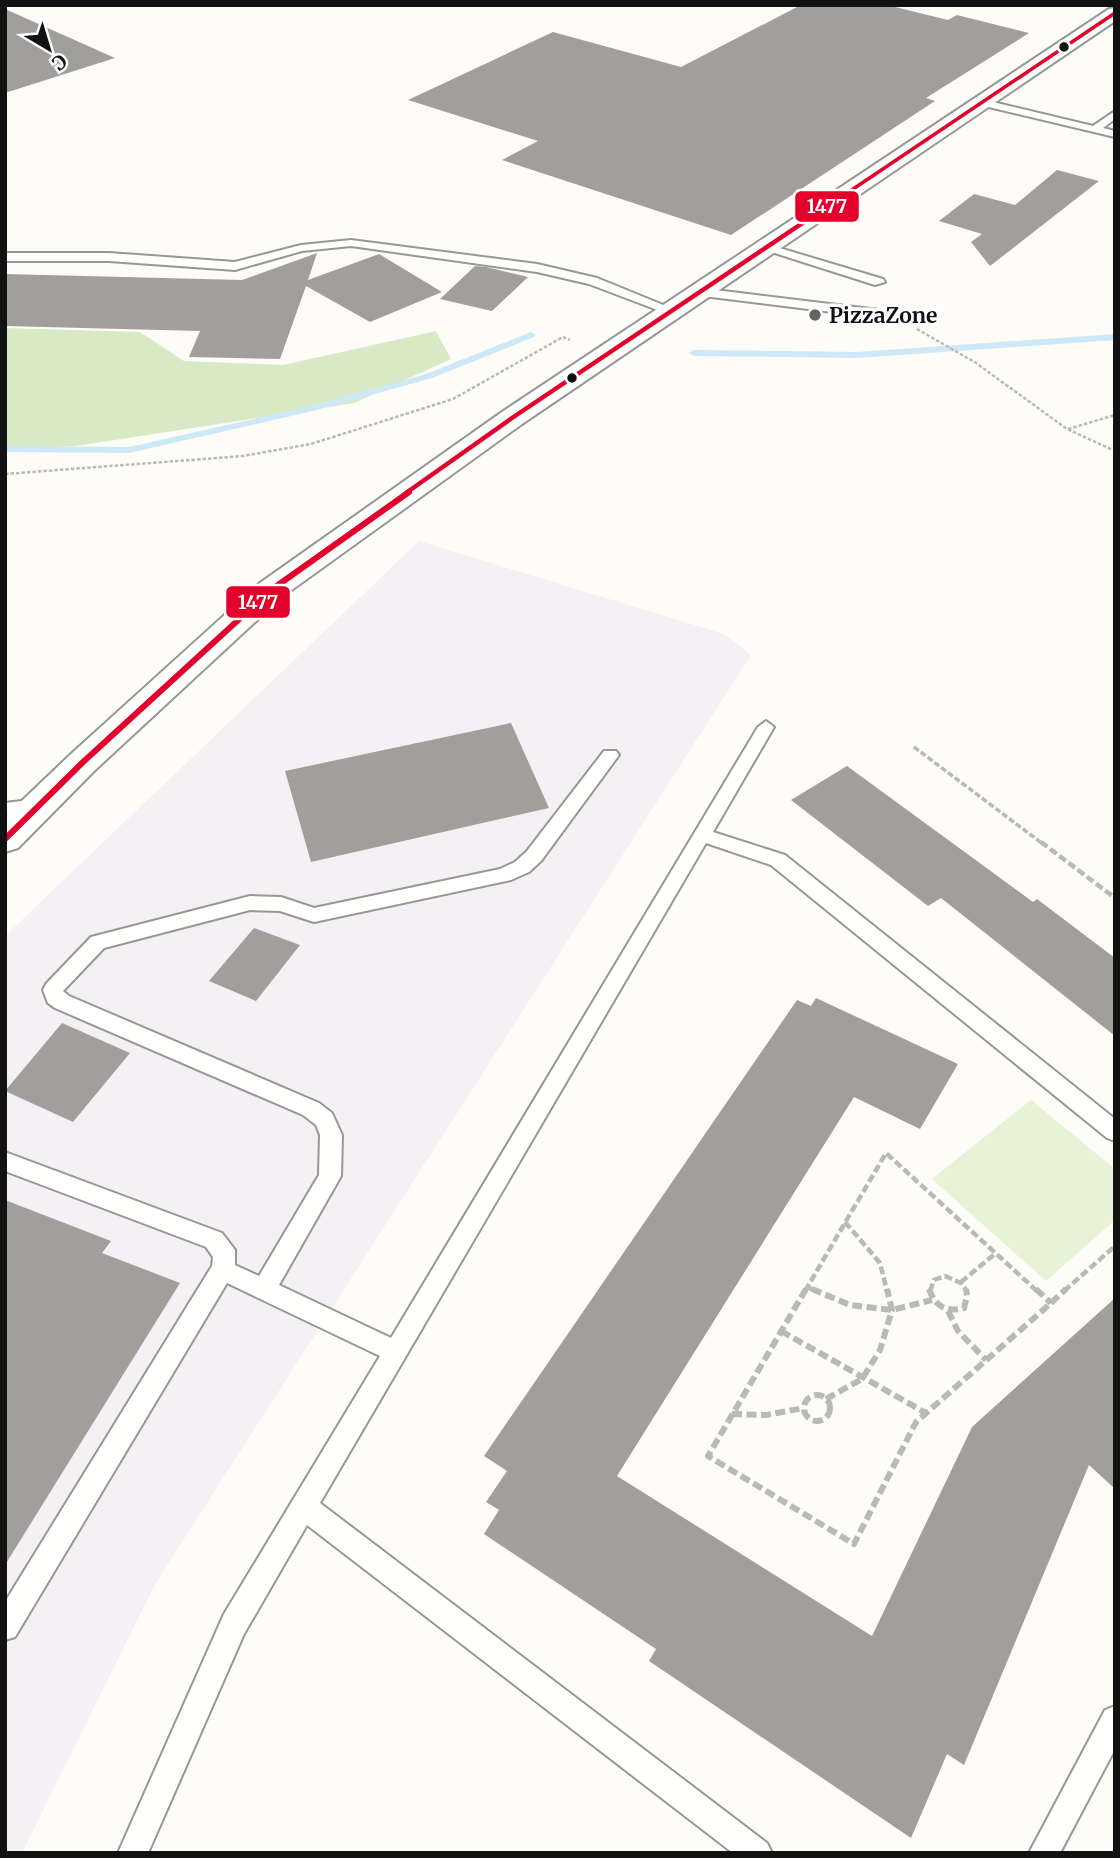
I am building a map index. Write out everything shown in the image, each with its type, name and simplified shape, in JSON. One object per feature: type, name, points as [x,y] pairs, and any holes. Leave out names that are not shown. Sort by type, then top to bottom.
[{"type":"street","points":[[5,839],[271,590],[512,418],[1115,13]]},
{"type":"lane","points":[[980,102],[1115,134]]},
{"type":"lane","points":[[1095,129],[1115,114]]},
{"type":"lane","points":[[5,257],[109,257],[235,266],[301,248],[351,243],[537,268],[593,281],[672,311]]},
{"type":"lane","points":[[766,247],[879,282]]},
{"type":"lane","points":[[699,292],[896,316]]},
{"type":"lane","points":[[134,1853],[234,1624],[766,727]]},
{"type":"lane","points":[[264,1290],[330,1176],[331,1135],[324,1119],[311,1108],[62,1002],[55,997],[53,990],[98,943],[250,903],[281,904],[314,915],[504,875],[522,867],[534,856],[610,755]]},
{"type":"lane","points":[[5,809],[39,805]]},
{"type":"lane","points":[[702,835],[778,860],[1115,1132]]},
{"type":"lane","points":[[5,1161],[214,1240],[223,1247],[226,1258],[222,1270],[5,1627]]},
{"type":"lane","points":[[222,1270],[396,1352]]},
{"type":"lane","points":[[304,1507],[757,1853]]},
{"type":"lane","points":[[1044,1853],[1115,1720]]},
{"type":"path","points":[[928,336],[976,363],[1067,429],[1115,451]]},
{"type":"path","points":[[5,474],[243,456],[311,444],[453,399],[563,337],[606,355]]},
{"type":"path","points":[[1067,429],[1115,415]]},
{"type":"path","points":[[914,747],[1115,898]]},
{"type":"path","points":[[1051,1303],[886,1153],[708,1455],[854,1544],[916,1422],[1051,1303],[1115,1246]]},
{"type":"path","points":[[826,1399],[862,1377],[880,1350],[892,1310],[880,1263],[845,1222]]},
{"type":"path","points":[[961,1282],[996,1253]]},
{"type":"path","points":[[944,1276],[961,1282],[966,1286],[969,1298],[964,1308],[954,1312],[941,1309],[932,1300],[929,1289],[934,1280],[944,1276]]},
{"type":"path","points":[[807,1287],[850,1305],[892,1310],[932,1300]]},
{"type":"path","points":[[948,1310],[958,1331],[986,1360]]},
{"type":"path","points":[[781,1331],[926,1413]]},
{"type":"path","points":[[813,1394],[826,1399],[831,1405],[830,1415],[822,1421],[811,1420],[804,1408],[804,1400],[813,1394]]},
{"type":"path","points":[[732,1413],[766,1415],[804,1408]]},
{"type":"shaded area","points":[[419,541],[724,634],[751,655],[155,1584],[22,1853],[5,1853],[5,936]]},
{"type":"green space","points":[[5,328],[140,332],[184,361],[283,365],[436,331],[451,359],[354,403],[76,446],[5,450]]},
{"type":"green space","points":[[1031,1100],[1115,1169],[1115,1220],[1046,1281],[932,1179]]},
{"type":"building","points":[[801,5],[887,5],[948,20],[957,15],[1029,33],[926,98],[935,101],[731,235],[502,160],[538,141],[408,100],[553,32],[681,67]]},
{"type":"building","points":[[5,9],[115,58],[5,93]]},
{"type":"building","points":[[1057,170],[1099,181],[990,266],[971,242],[982,234],[939,221],[974,194],[1015,205]]},
{"type":"building","points":[[317,253],[308,280],[379,254],[442,292],[370,322],[306,286],[280,359],[189,357],[200,331],[5,326],[5,274],[242,280]]},
{"type":"building","points":[[475,266],[528,277],[492,311],[440,299]]},
{"type":"building","points":[[511,723],[549,808],[311,862],[285,771]]},
{"type":"building","points":[[847,766],[1033,902],[1037,899],[1115,958],[1115,1036],[941,898],[928,906],[791,800]]},
{"type":"building","points":[[254,928],[300,945],[256,1001],[209,981]]},
{"type":"building","points":[[816,998],[958,1064],[920,1129],[854,1097],[617,1476],[872,1636],[972,1427],[1115,1298],[1115,1489],[1089,1465],[964,1765],[947,1754],[911,1838],[649,1661],[656,1649],[484,1534],[499,1510],[486,1502],[507,1471],[484,1456],[797,1000],[811,1006]]},
{"type":"building","points":[[62,1023],[130,1053],[73,1122],[5,1091]]},
{"type":"building","points":[[5,1200],[111,1241],[102,1253],[180,1283],[5,1565]]},
{"type":"waterway","points":[[5,449],[129,450],[313,408],[429,376],[531,335]]},
{"type":"waterway","points":[[694,353],[857,355],[1115,337]]},
{"type":"transit line","name":"1477","points":[[5,839],[82,763],[271,590],[512,418],[1115,13]]},
{"type":"place","name":"PizzaZone","points":[[815,315]]}]
